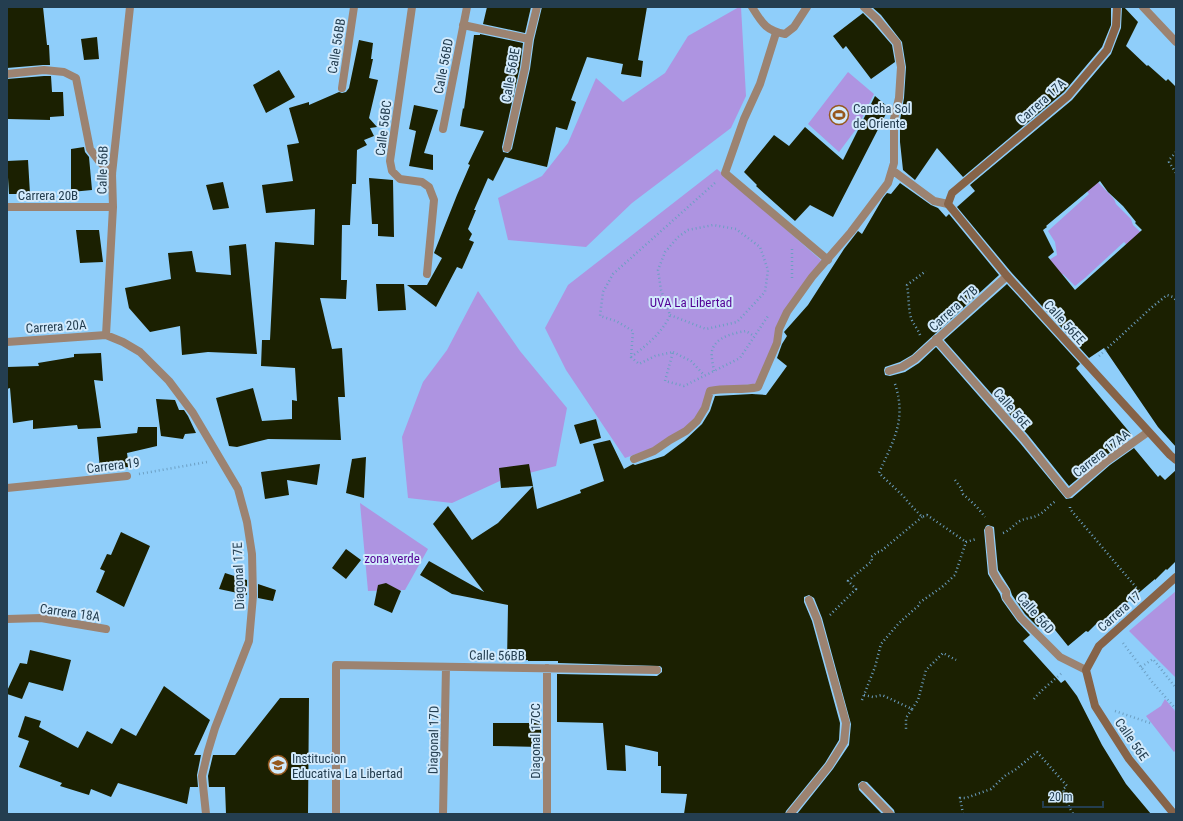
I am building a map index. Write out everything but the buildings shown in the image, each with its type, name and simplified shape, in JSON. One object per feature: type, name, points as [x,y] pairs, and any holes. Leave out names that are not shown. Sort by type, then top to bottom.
[{"type":"street","name":"Calle 56B","points":[[106,335],[113,207],[112,174],[130,7]]},
{"type":"street","name":"Calle 56BB","points":[[342,88],[354,7]]},
{"type":"street","name":"Calle 56BC","points":[[412,7],[390,161],[392,171],[400,179],[422,182],[429,187],[434,200],[427,274]]},
{"type":"street","name":"Calle 56BD","points":[[443,129],[466,7]]},
{"type":"street","name":"Calle 56BE","points":[[507,148],[537,7]]},
{"type":"street","points":[[752,7],[766,28],[785,34],[794,27],[807,7]]},
{"type":"street","points":[[634,459],[654,451],[686,431],[697,420],[705,408],[710,391],[725,388],[751,389],[758,387],[777,343],[779,329],[787,312],[812,277],[828,260],[888,184],[894,163],[894,119],[901,67],[897,43],[877,19],[864,7]]},
{"type":"street","name":"Carrera 17A","points":[[948,204],[952,193],[1068,96],[1107,50],[1116,26],[1117,7]]},
{"type":"street","points":[[1143,7],[1176,42]]},
{"type":"street","points":[[463,25],[529,39]]},
{"type":"street","points":[[776,32],[760,84],[744,119],[725,173],[828,260]]},
{"type":"street","points":[[7,74],[44,70],[64,72],[76,78],[90,149],[98,160],[112,174]]},
{"type":"street","points":[[892,170],[934,201],[948,204]]},
{"type":"street","name":"Calle 56EE","points":[[948,204],[1007,276],[1148,432],[1176,460]]},
{"type":"street","name":"Carrera 20B","points":[[7,207],[113,207]]},
{"type":"street","name":"Carrera 17B","points":[[889,371],[902,367],[915,359],[1007,276]]},
{"type":"street","name":"Carrera 20A","points":[[7,342],[106,335]]},
{"type":"street","name":"Diagonal 17E","points":[[106,335],[123,342],[140,352],[169,381],[193,413],[238,490],[247,522],[252,554],[253,596],[249,641],[215,728],[208,751],[202,776],[206,814]]},
{"type":"street","name":"Calle 56E","points":[[936,339],[1024,440],[1068,494]]},
{"type":"street","name":"Carrera 17AA","points":[[1068,494],[1107,461],[1148,432]]},
{"type":"street","name":"Carrera 19","points":[[7,488],[127,476]]},
{"type":"street","name":"Calle 56D","points":[[989,531],[993,572],[1006,592],[1006,597],[1021,618],[1060,657],[1082,668]]},
{"type":"street","name":"Carrera 17","points":[[1082,668],[1099,646],[1176,577]]},
{"type":"street","points":[[790,814],[829,766],[844,742],[846,724],[817,620],[809,600]]},
{"type":"street","name":"Carrera 18A","points":[[7,619],[41,618],[106,629]]},
{"type":"street","name":"Calle 56BB","points":[[336,814],[336,665],[657,670]]},
{"type":"street","name":"Diagonal 17D","points":[[443,814],[446,667]]},
{"type":"street","name":"Diagonal 17CC","points":[[547,668],[547,814]]},
{"type":"street","name":"Calle 56E","points":[[1082,668],[1095,706],[1129,759],[1174,814]]},
{"type":"street","points":[[863,786],[890,814]]},
{"type":"path","points":[[1176,152],[1169,162],[1176,173]]},
{"type":"path","points":[[631,357],[633,331],[616,321],[600,316],[603,292],[613,274],[705,193],[725,173]]},
{"type":"path","points":[[631,357],[646,346],[667,323],[670,315],[661,290],[658,270],[666,252],[678,237],[688,230],[713,225],[736,230],[760,247],[768,270],[764,292],[737,322],[706,329],[670,315]]},
{"type":"path","points":[[792,281],[792,247],[796,233]]},
{"type":"path","points":[[923,351],[919,330],[911,320],[907,285],[926,271]]},
{"type":"path","points":[[1088,366],[1167,295],[1176,300]]},
{"type":"path","points":[[673,352],[665,381],[684,386],[740,358],[772,311]]},
{"type":"path","points":[[714,371],[712,352],[715,343],[732,333],[746,331],[754,336]]},
{"type":"path","points":[[631,357],[639,364],[655,356],[673,352],[691,361],[704,376]]},
{"type":"path","points":[[889,371],[899,397],[900,412],[897,434],[879,473],[922,517]]},
{"type":"path","name":"Carrera 19","points":[[127,476],[221,460]]},
{"type":"path","points":[[955,480],[961,488],[963,494],[988,520],[989,531]]},
{"type":"path","points":[[862,700],[875,666],[881,644],[899,623],[918,606],[919,603],[942,587],[955,575],[966,542],[989,531],[1001,534],[1008,531],[1022,520],[1031,519],[1040,515],[1051,504],[1068,494],[1070,509],[1148,602]]},
{"type":"path","points":[[817,620],[834,613],[856,589],[848,581],[851,577],[872,561],[871,558],[878,552],[880,552],[922,517],[927,515],[966,542]]},
{"type":"path","points":[[1115,631],[1153,684],[1176,709]]},
{"type":"path","points":[[906,729],[906,718],[918,700],[926,670],[943,653],[956,660]]},
{"type":"path","points":[[1141,667],[1153,659],[1176,688]]},
{"type":"path","points":[[1034,700],[1037,694],[1045,690],[1066,669],[1082,668]]},
{"type":"path","points":[[864,695],[873,697],[882,695],[912,709]]},
{"type":"path","points":[[1114,710],[1150,723]]},
{"type":"path","points":[[963,814],[960,798],[966,798],[991,789],[1006,775],[1015,770],[1037,752],[1067,786],[1063,789],[1065,799],[1073,814]]},
{"type":"green space","points":[[741,7],[746,96],[731,128],[632,203],[586,247],[508,240],[498,198],[542,176],[568,143],[596,78],[623,102],[665,73],[688,36]]},
{"type":"green space","name":"Cancha Sol de Oriente","points":[[848,72],[874,94],[857,128],[839,152],[808,124]]},
{"type":"green space","name":"UVA La Libertad","points":[[717,169],[822,261],[783,314],[774,344],[756,384],[717,387],[701,411],[687,427],[653,448],[625,458],[566,370],[545,328],[568,285]]},
{"type":"green space","points":[[1096,180],[1131,219],[1133,225],[1150,241],[1130,248],[1124,242],[1075,286],[1063,274],[1053,281],[1046,262],[1057,255],[1055,242],[1048,231],[1089,194],[1081,183]]},
{"type":"green space","points":[[478,291],[520,351],[567,408],[556,466],[502,480],[452,503],[408,498],[402,437],[423,382],[447,350]]},
{"type":"green space","name":"zona verde","points":[[360,503],[428,549],[405,590],[368,591]]},
{"type":"green space","points":[[1176,591],[1176,678],[1129,631]]},
{"type":"green space","points":[[1165,699],[1176,712],[1176,750],[1174,752],[1146,716],[1161,706]]},
{"type":"place","name":"Cancha Sol de Oriente","points":[[839,115]]},
{"type":"place","name":"Institucion Educativa La Libertad","points":[[278,765]]}]
